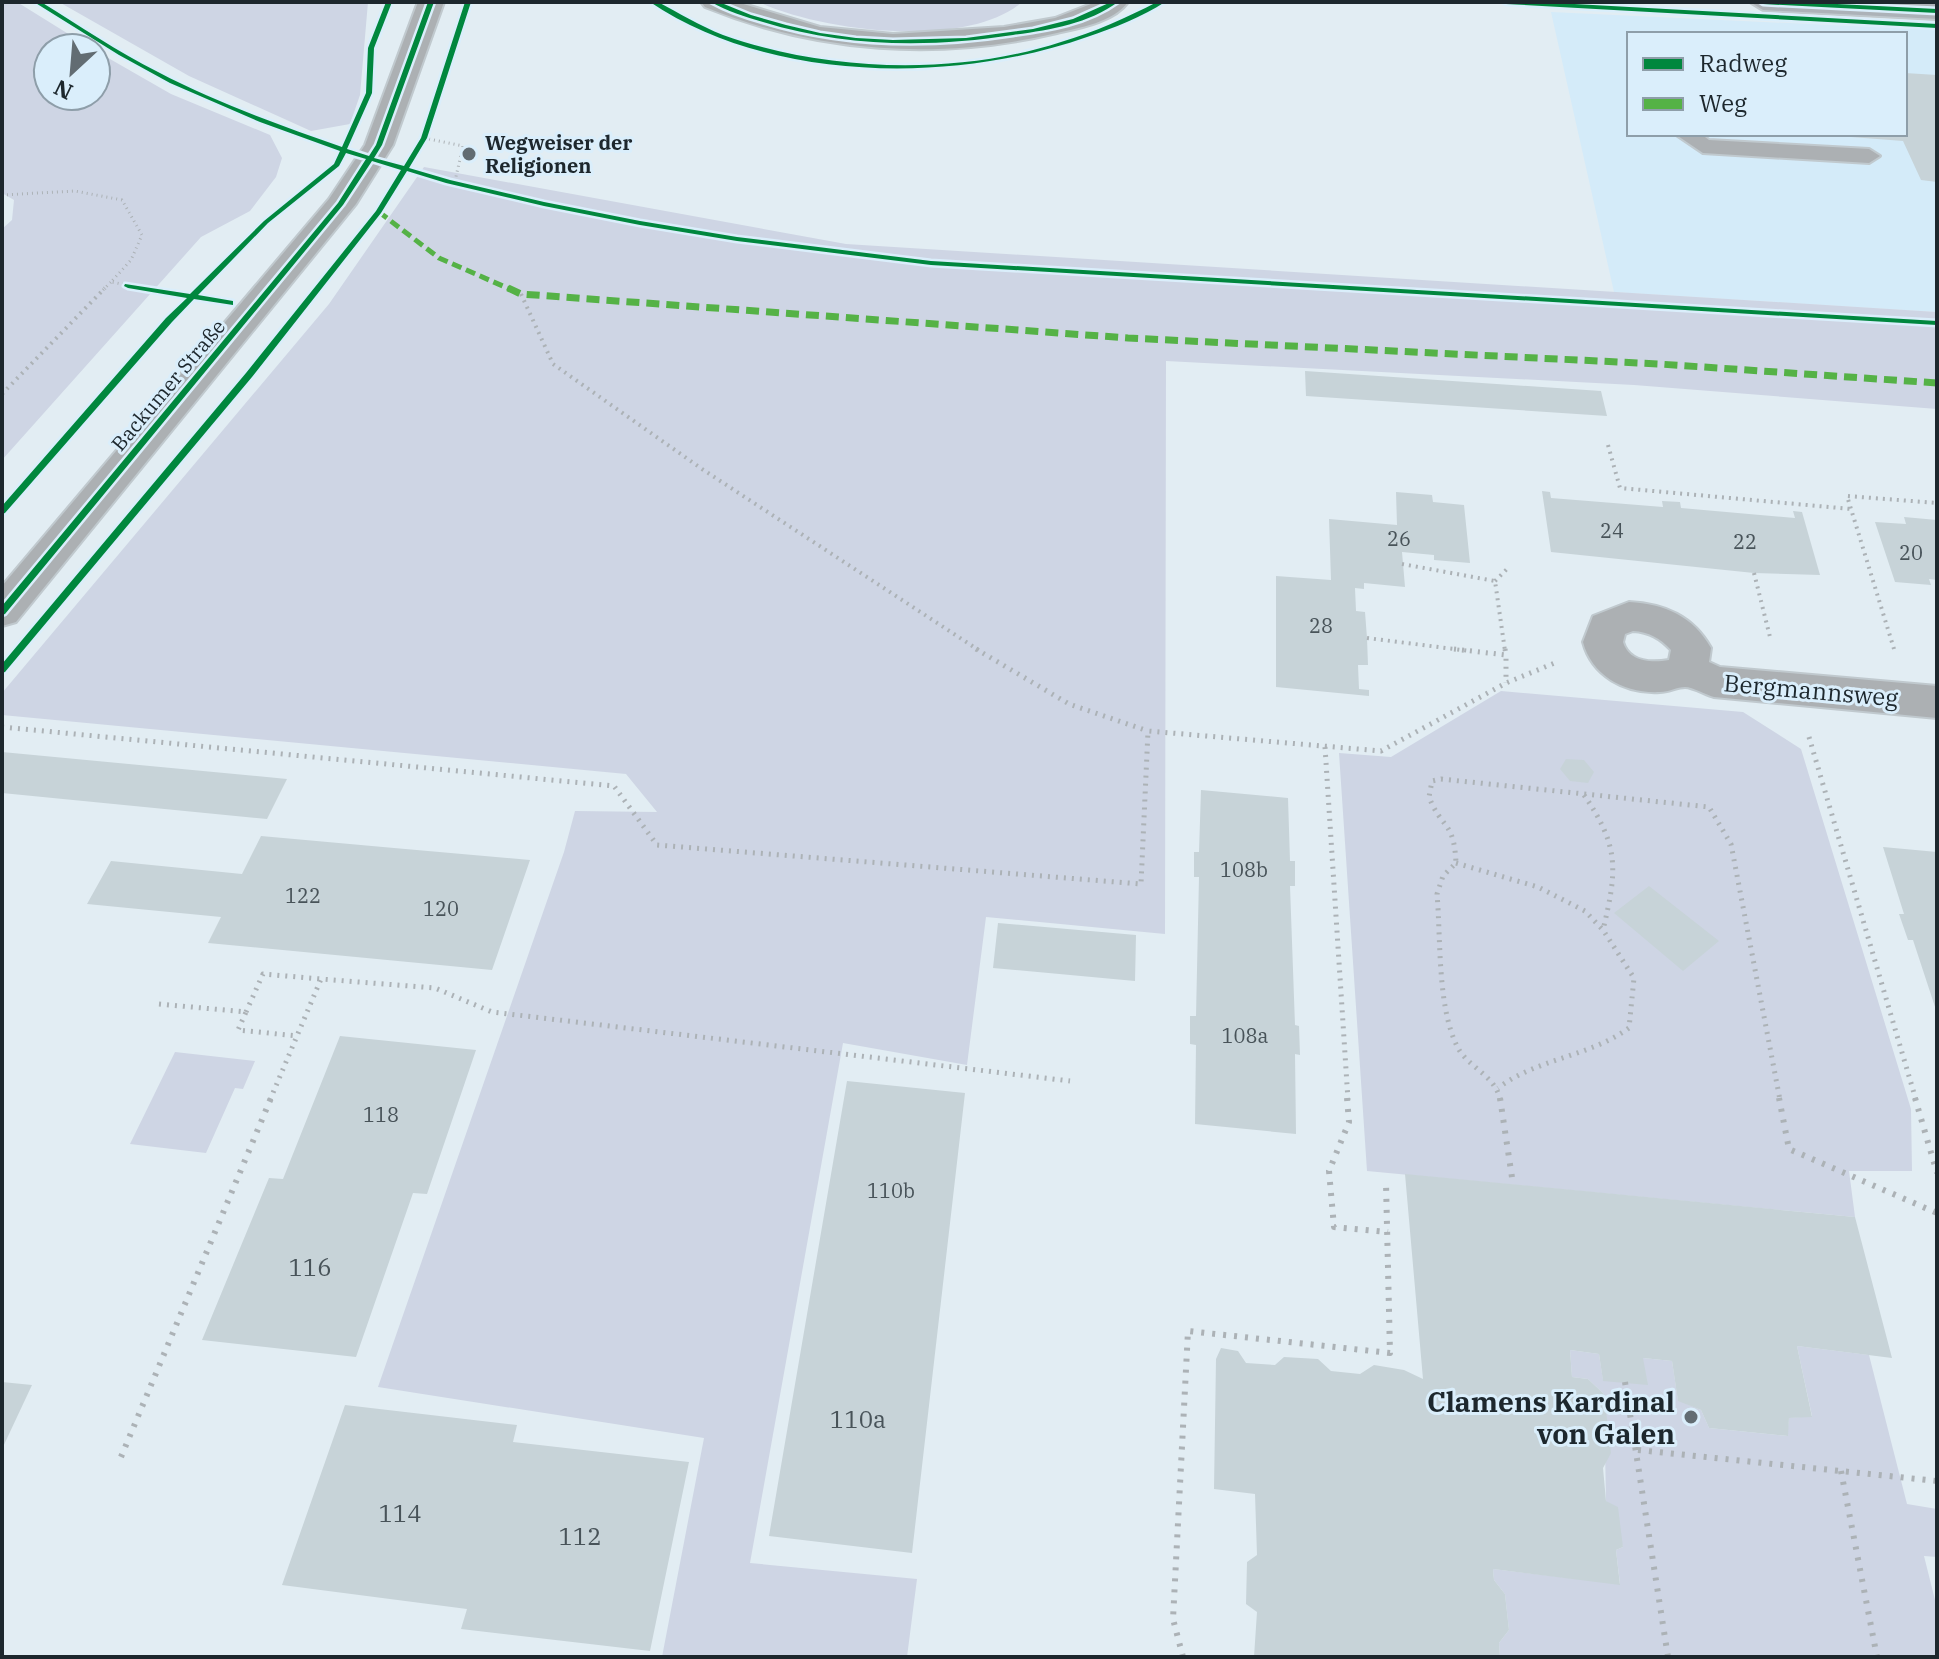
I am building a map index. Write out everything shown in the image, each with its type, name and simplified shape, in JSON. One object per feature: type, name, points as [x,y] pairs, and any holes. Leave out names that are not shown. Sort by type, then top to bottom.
[{"type":"main road","points":[[1767,2],[1937,11]]},
{"type":"street","name":"Backumer Straße","points":[[2,612],[341,204],[379,145],[431,2]]},
{"type":"street","points":[[714,2],[767,24],[845,40],[919,43],[1065,25],[1115,2]]},
{"type":"street","points":[[1025,32],[1070,2]]},
{"type":"street","name":"Bergmannsweg","points":[[1603,644],[1607,626],[1616,619],[1644,616],[1673,627],[1691,648],[1688,669],[1714,682],[1937,702]]},
{"type":"street","points":[[1603,644],[1609,657],[1634,675],[1667,679],[1688,669]]},
{"type":"lane","points":[[1689,136],[1703,146],[1869,156]]},
{"type":"path","points":[[424,138],[463,146],[455,181]]},
{"type":"path","points":[[2,195],[75,191],[122,200],[142,235],[131,260],[2,394]]},
{"type":"path","points":[[111,282],[217,301]]},
{"type":"path","points":[[521,294],[553,364],[702,469],[945,630],[1069,704],[1148,731],[1381,751],[1506,683],[1603,644]]},
{"type":"path","points":[[1608,445],[1620,488],[1851,509]]},
{"type":"path","points":[[1894,649],[1847,496],[1937,503]]},
{"type":"path","points":[[1402,564],[1495,581]]},
{"type":"path","points":[[1495,581],[1509,567]]},
{"type":"path","points":[[1754,573],[1770,637]]},
{"type":"path","points":[[1495,581],[1506,655],[1506,683]]},
{"type":"path","points":[[1367,638],[1506,655]]},
{"type":"path","points":[[1778,688],[1784,711],[1809,737],[1816,754],[1937,1173]]},
{"type":"path","points":[[2,727],[614,786],[657,845],[1141,884],[1148,731]]},
{"type":"path","points":[[1325,747],[1349,1122],[1329,1171],[1334,1227],[1388,1232]]},
{"type":"path","points":[[1513,1184],[1498,1088],[1459,1050],[1447,1015],[1437,894],[1443,876],[1456,863],[1455,837],[1431,803],[1428,788],[1432,781],[1441,779],[1709,807],[1731,844],[1789,1149],[1937,1213]]},
{"type":"path","points":[[1583,794],[1599,815],[1618,859],[1603,930]]},
{"type":"path","points":[[1456,863],[1538,887],[1585,911],[1603,930],[1634,978],[1629,1028],[1613,1043],[1533,1065],[1513,1074],[1498,1088]]},
{"type":"path","points":[[298,1036],[238,1030],[263,974],[435,988],[492,1012],[864,1059],[1070,1081]]},
{"type":"path","points":[[121,1457],[321,979]]},
{"type":"path","points":[[159,1004],[246,1012]]},
{"type":"path","points":[[1183,1657],[1173,1619],[1188,1331],[1390,1353],[1386,1183]]},
{"type":"path","points":[[1625,1382],[1668,1657]]},
{"type":"path","points":[[1638,1450],[1937,1481]]},
{"type":"path","points":[[1841,1471],[1877,1657]]},
{"type":"shaded area","points":[[2,2],[17,2],[65,32],[32,32],[32,112],[112,112],[112,60],[171,94],[270,135],[282,158],[276,177],[250,211],[201,237],[2,460],[2,229],[12,220],[14,200],[2,193]]},
{"type":"shaded area","points":[[59,2],[368,2],[360,95],[350,124],[311,131],[189,76]]},
{"type":"shaded area","points":[[759,2],[1022,2],[997,17],[966,26],[931,31],[893,31],[818,21]]},
{"type":"shaded area","points":[[1551,12],[1937,30],[1937,312],[1614,292]]},
{"type":"shaded area","points":[[424,167],[846,244],[1937,312],[1937,409],[1634,385],[1166,361],[1165,934],[986,917],[967,1065],[843,1043],[750,1563],[917,1579],[907,1657],[662,1657],[704,1438],[378,1387],[564,852],[575,811],[657,812],[626,774],[2,715],[2,693],[329,304]]},
{"type":"shaded area","points":[[1501,691],[1743,712],[1801,749],[1911,1109],[1912,1171],[1849,1171],[1855,1217],[1367,1171],[1339,753],[1391,757]]},
{"type":"shaded area","points":[[175,1052],[255,1061],[243,1089],[235,1088],[206,1153],[130,1144]]},
{"type":"shaded area","points":[[1797,1346],[1869,1355],[1907,1504],[1937,1509],[1937,1557],[1924,1556],[1937,1608],[1937,1657],[1500,1657],[1499,1643],[1509,1630],[1505,1594],[1494,1580],[1493,1569],[1620,1584],[1616,1550],[1623,1547],[1606,1501],[1604,1394],[1588,1379],[1572,1377],[1570,1350],[1599,1354],[1603,1380],[1643,1358],[1672,1361],[1678,1400],[1701,1410],[1709,1428],[1787,1436],[1789,1418],[1812,1416]]},
{"type":"building","points":[[1907,73],[1937,75],[1937,182],[1921,180],[1903,141],[1838,136],[1907,136]]},
{"type":"building","points":[[1305,371],[1601,391],[1607,416],[1306,396]]},
{"type":"building","points":[[1542,491],[1550,492],[1551,498],[1663,507],[1662,501],[1680,502],[1681,508],[1795,518],[1793,511],[1802,512],[1820,575],[1754,573],[1551,552]]},
{"type":"building","points":[[1396,492],[1432,495],[1433,502],[1464,505],[1470,563],[1434,560],[1434,555],[1402,552],[1405,587],[1364,583],[1364,589],[1355,588],[1356,611],[1365,612],[1367,638],[1368,665],[1358,665],[1359,689],[1369,690],[1369,696],[1276,687],[1276,576],[1331,580],[1329,519],[1397,525]]},
{"type":"building","points":[[1904,517],[1937,520],[1937,580],[1929,579],[1931,585],[1895,582],[1875,522],[1906,524]]},
{"type":"building","points":[[2,752],[287,779],[267,819],[2,793]]},
{"type":"building","points":[[1566,759],[1584,760],[1594,772],[1588,783],[1570,781],[1560,769]]},
{"type":"building","points":[[1201,790],[1288,798],[1290,861],[1295,861],[1295,886],[1290,886],[1295,1025],[1299,1026],[1300,1055],[1295,1054],[1296,1134],[1195,1124],[1196,1045],[1190,1044],[1190,1016],[1196,1016],[1199,877],[1194,877],[1194,852],[1199,852]]},
{"type":"building","points":[[261,836],[530,860],[492,970],[208,943],[221,917],[87,904],[111,861],[242,874]]},
{"type":"building","points":[[1883,847],[1937,852],[1937,1013],[1913,940],[1908,940],[1899,914],[1904,914]]},
{"type":"building","points":[[1649,886],[1719,941],[1683,971],[1614,913]]},
{"type":"building","points":[[998,923],[1136,935],[1135,981],[993,968]]},
{"type":"building","points":[[340,1036],[476,1050],[427,1194],[413,1193],[356,1357],[202,1340],[269,1178],[283,1179]]},
{"type":"building","points":[[847,1081],[965,1093],[912,1553],[769,1536]]},
{"type":"building","points":[[1405,1174],[1855,1217],[1892,1358],[1797,1346],[1812,1417],[1789,1418],[1788,1436],[1709,1428],[1701,1410],[1678,1401],[1672,1361],[1643,1358],[1648,1385],[1603,1381],[1599,1354],[1570,1350],[1572,1377],[1588,1379],[1604,1394],[1611,1453],[1603,1468],[1606,1501],[1618,1507],[1623,1547],[1616,1550],[1620,1585],[1493,1569],[1494,1580],[1505,1594],[1509,1630],[1499,1643],[1500,1657],[1254,1657],[1257,1612],[1246,1604],[1247,1562],[1257,1555],[1255,1494],[1214,1489],[1216,1359],[1221,1348],[1238,1351],[1246,1363],[1275,1365],[1284,1357],[1318,1359],[1331,1371],[1360,1374],[1374,1365],[1404,1370],[1423,1379]]},
{"type":"building","points":[[2,1382],[32,1385],[2,1449]]},
{"type":"building","points":[[345,1405],[517,1425],[513,1442],[689,1462],[650,1651],[461,1629],[467,1609],[282,1585]]},
{"type":"marked path","points":[[379,212],[439,258],[521,294],[1128,338],[1659,364],[1937,383]]},
{"type":"cycle path","points":[[37,2],[172,82],[262,121],[354,154],[448,181],[640,223],[737,239],[931,263],[1937,323]]},
{"type":"cycle path","points":[[2,511],[169,320],[266,222],[337,165],[369,93],[371,48],[389,2]]},
{"type":"cycle path","points":[[2,612],[341,204],[379,145],[431,2]]},
{"type":"cycle path","points":[[2,670],[249,375],[379,212],[424,138],[468,2]]},
{"type":"cycle path","points":[[653,2],[715,33],[776,53],[832,63],[889,67],[947,66],[1005,58],[1061,45],[1113,26],[1162,2]]},
{"type":"cycle path","points":[[714,2],[749,16],[820,35],[893,42],[966,39],[1033,30],[1075,21],[1115,2]]},
{"type":"cycle path","points":[[1506,2],[1937,26]]},
{"type":"cycle path","points":[[1763,2],[1937,11]]},
{"type":"cycle path","points":[[128,286],[230,303]]},
{"type":"place","name":"Wegweiser der Religionen","points":[[469,154]]},
{"type":"place","name":"Clamens Kardinal von Galen","points":[[1691,1417]]}]
